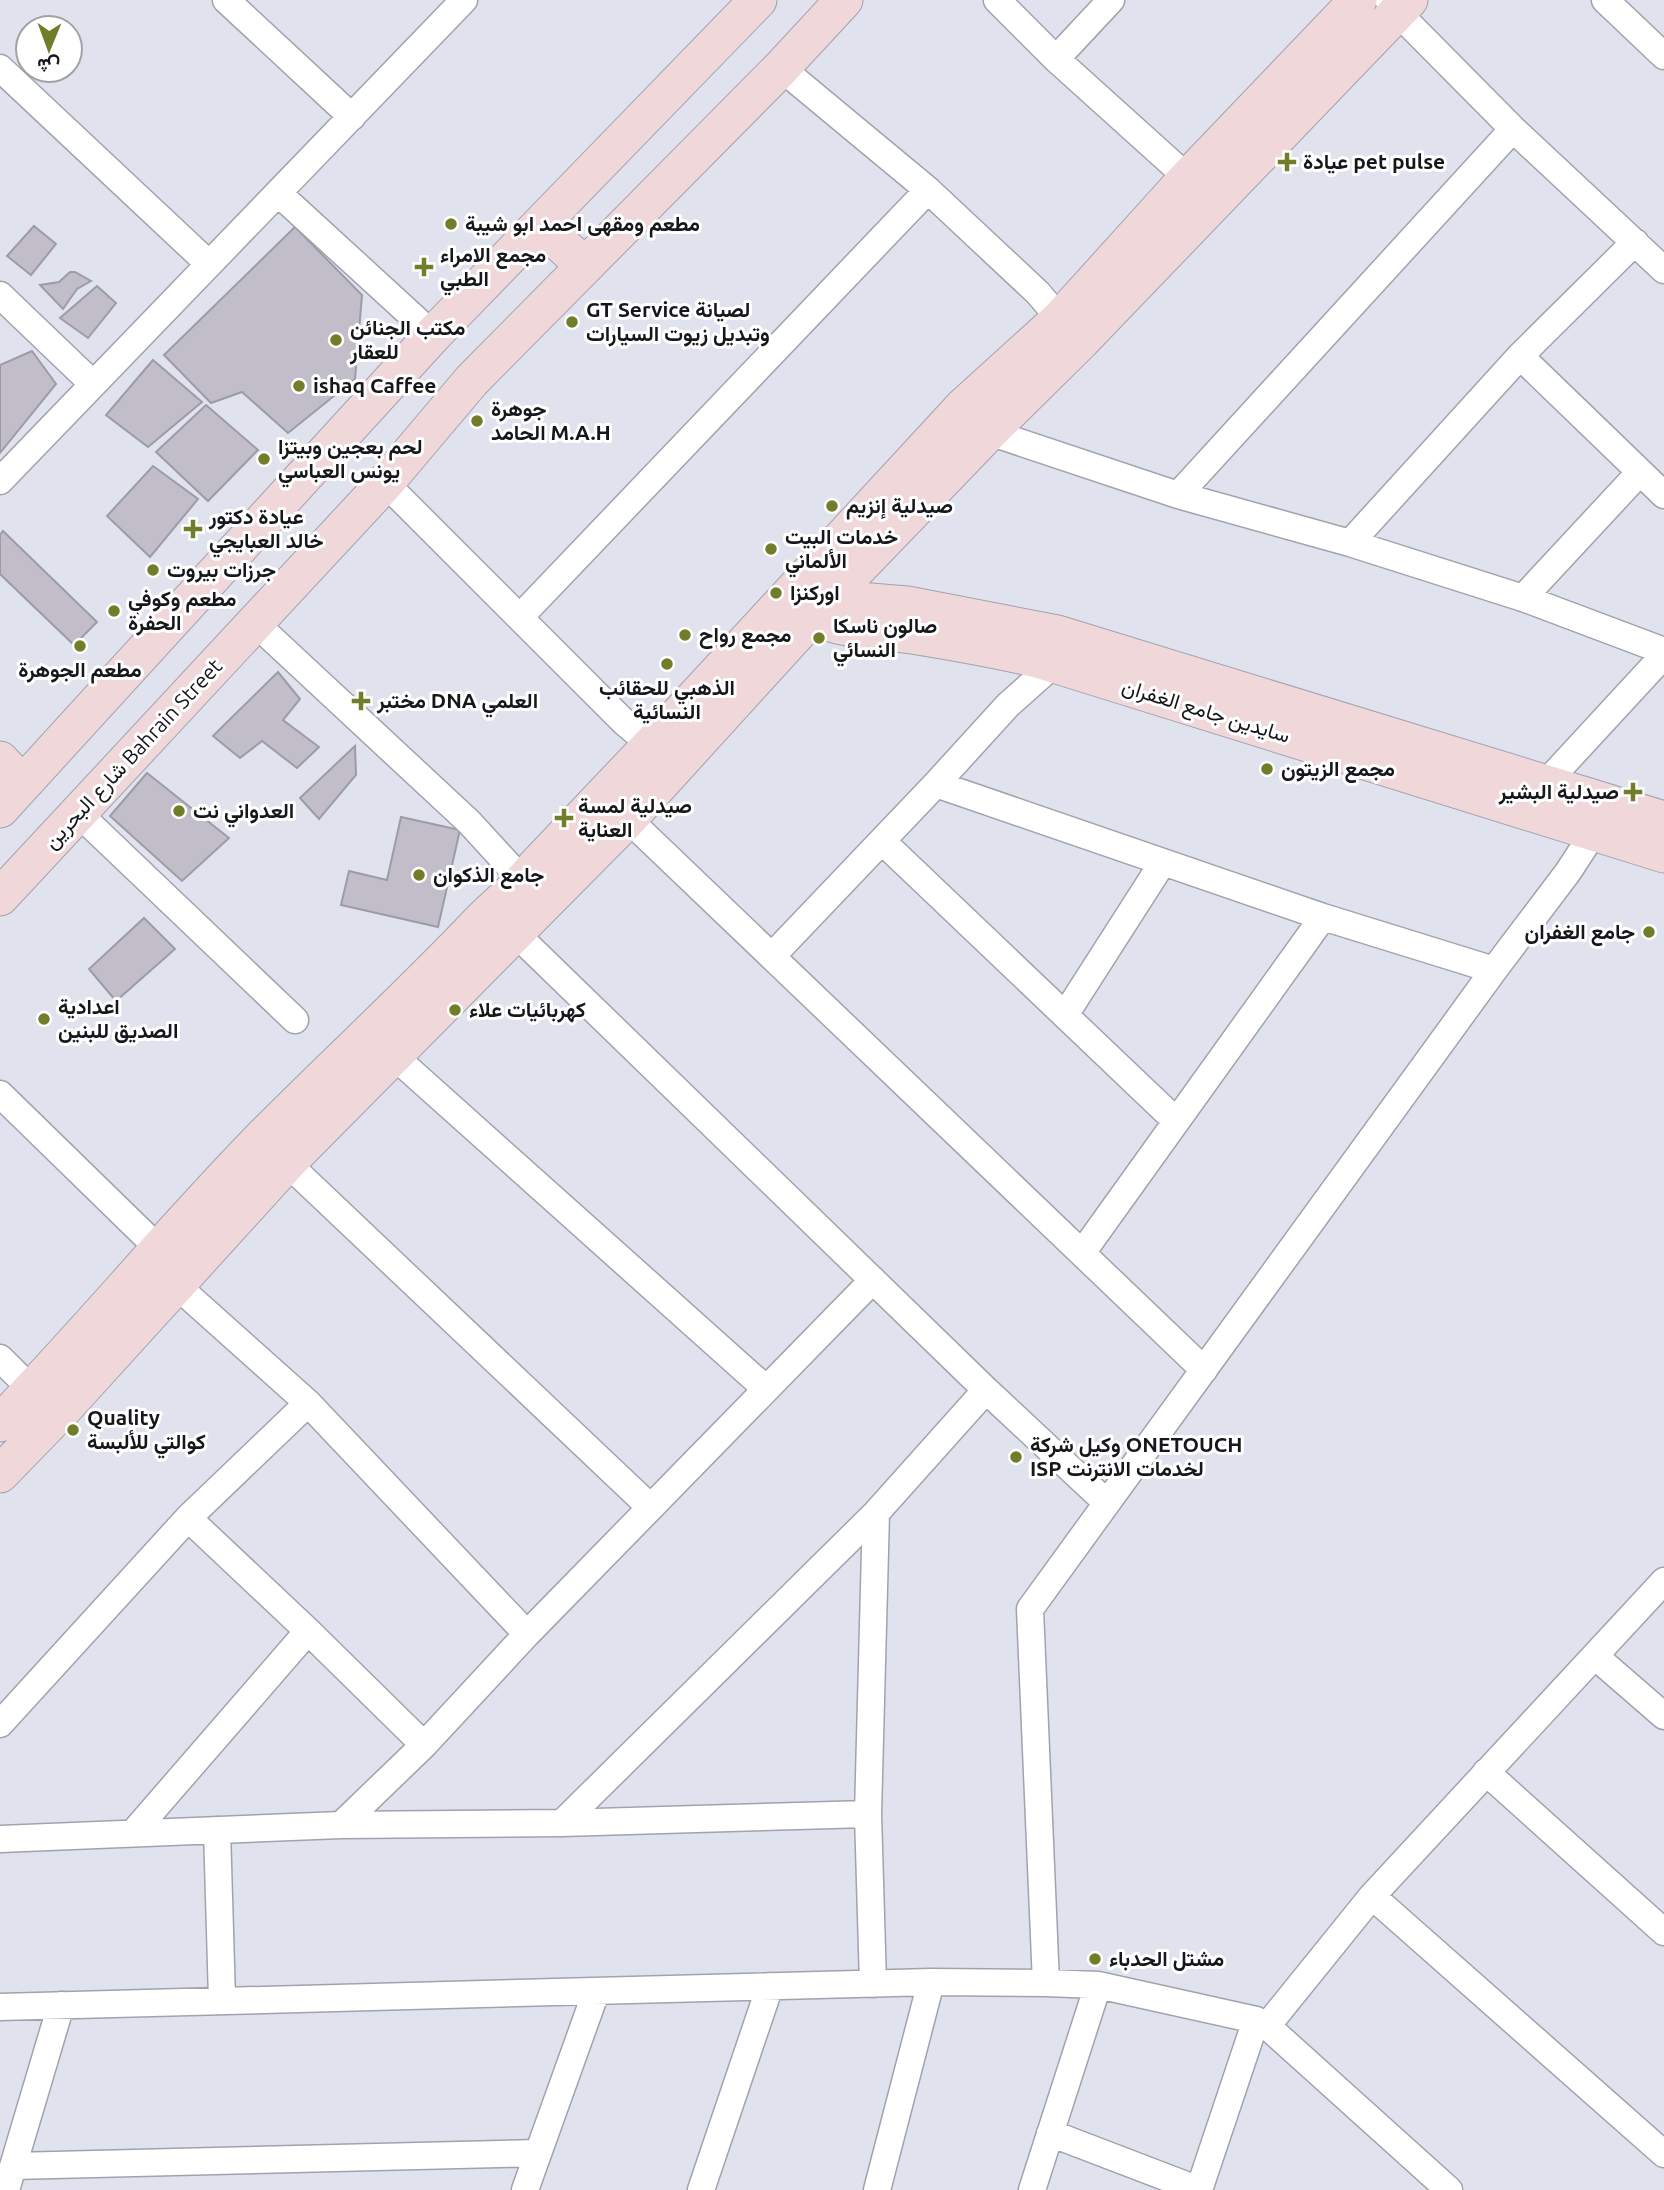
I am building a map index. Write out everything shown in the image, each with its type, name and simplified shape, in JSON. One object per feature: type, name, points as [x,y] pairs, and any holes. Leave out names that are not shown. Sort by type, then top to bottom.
[{"type":"street","points":[[226,0],[352,117]]},
{"type":"street","points":[[0,481],[464,0]]},
{"type":"street","points":[[8,784],[433,335],[758,0]]},
{"type":"street","name":"شارع البحرين Bahrain Street","points":[[0,897],[384,483],[472,380],[781,68],[844,0]]},
{"type":"street","points":[[997,0],[1056,59],[1168,163],[1188,178]]},
{"type":"street","points":[[1056,59],[1111,0]]},
{"type":"street","points":[[0,1423],[262,1139],[446,982],[514,933],[628,820],[963,407],[1060,319],[1188,178],[1358,0]]},
{"type":"street","points":[[0,1474],[66,1406],[287,1164],[395,1057],[446,982],[481,921],[524,882],[534,867],[651,745],[989,432],[1082,341],[1309,104],[1398,4],[1513,129],[1664,270]]},
{"type":"street","points":[[1623,6],[1664,56]]},
{"type":"street","points":[[0,68],[209,264]]},
{"type":"street","points":[[781,68],[928,190],[1038,293],[1060,319]]},
{"type":"street","points":[[1284,78],[1309,104]]},
{"type":"street","points":[[1178,495],[1513,129]]},
{"type":"street","points":[[520,617],[928,190]]},
{"type":"street","points":[[278,193],[433,335]]},
{"type":"street","points":[[540,226],[585,266]]},
{"type":"street","points":[[1350,543],[1520,356],[1634,242]]},
{"type":"street","points":[[0,296],[93,384]]},
{"type":"street","points":[[1520,356],[1664,495]]},
{"type":"street","points":[[989,432],[1178,495],[1350,543],[1523,598],[1664,653],[1545,784]]},
{"type":"street","points":[[1523,598],[1640,472]]},
{"type":"street","points":[[384,483],[624,722],[651,745]]},
{"type":"street","name":"سايدين جامع الغفران","points":[[809,597],[848,628],[998,649],[1054,664],[1664,854]]},
{"type":"street","name":"سايدين جامع الغفران","points":[[809,597],[907,605],[1057,634],[1664,820]]},
{"type":"street","points":[[255,623],[469,822],[524,882]]},
{"type":"street","points":[[772,956],[1008,705],[1054,664]]},
{"type":"street","points":[[936,784],[1323,916],[1494,970]]},
{"type":"street","points":[[78,813],[295,1020]]},
{"type":"street","points":[[628,820],[1204,1370]]},
{"type":"street","points":[[1046,1983],[1030,1609],[1568,872],[1594,832]]},
{"type":"street","points":[[882,841],[1176,1121]]},
{"type":"street","points":[[1065,1015],[1163,862]]},
{"type":"street","points":[[1082,1253],[1323,916]]},
{"type":"street","points":[[514,933],[986,1390],[1107,1503]]},
{"type":"street","points":[[395,1057],[765,1388]]},
{"type":"street","points":[[0,1094],[160,1250]]},
{"type":"street","points":[[287,1164],[650,1507]]},
{"type":"street","points":[[341,1825],[424,1745],[527,1634],[873,1280]]},
{"type":"street","points":[[176,1285],[308,1404],[527,1634]]},
{"type":"street","points":[[0,1358],[32,1390]]},
{"type":"street","points":[[562,1823],[876,1513],[986,1390]]},
{"type":"street","points":[[0,1724],[187,1518],[308,1404]]},
{"type":"street","points":[[873,1984],[868,1814],[876,1513]]},
{"type":"street","points":[[187,1518],[424,1745]]},
{"type":"street","points":[[1050,2133],[1199,2190],[1209,2184],[1261,2023],[1372,1896],[1664,1581]]},
{"type":"street","points":[[133,1833],[308,1631]]},
{"type":"street","points":[[1596,1657],[1664,1716]]},
{"type":"street","points":[[1486,1772],[1664,1932]]},
{"type":"street","points":[[0,1839],[341,1825],[562,1823],[868,1814]]},
{"type":"street","points":[[217,1830],[222,1999]]},
{"type":"street","points":[[1372,1896],[1664,2154]]},
{"type":"street","points":[[877,2190],[931,1982]]},
{"type":"street","points":[[0,2007],[931,1982],[1098,1985],[1261,2023],[1449,2190]]},
{"type":"street","points":[[1032,2190],[1098,1985]]},
{"type":"street","points":[[701,2190],[769,1986]]},
{"type":"street","points":[[525,2190],[596,1992]]},
{"type":"street","points":[[61,2004],[9,2178],[538,2153]]},
{"type":"building","points":[[34,226],[56,244],[31,275],[7,256]]},
{"type":"building","points":[[295,227],[362,295],[355,379],[288,433],[242,392],[211,403],[164,355]]},
{"type":"building","points":[[70,272],[91,281],[77,289],[63,309],[40,285],[59,282]]},
{"type":"building","points":[[97,286],[116,303],[88,338],[60,318]]},
{"type":"building","points":[[32,351],[56,384],[0,453],[0,365]]},
{"type":"building","points":[[153,360],[202,402],[148,447],[106,415]]},
{"type":"building","points":[[206,405],[258,450],[208,501],[156,452]]},
{"type":"building","points":[[153,466],[198,499],[150,557],[107,516]]},
{"type":"building","points":[[3,531],[97,622],[74,645],[0,574],[0,535]]},
{"type":"building","points":[[278,672],[300,699],[283,720],[319,747],[297,768],[262,741],[240,758],[213,736]]},
{"type":"building","points":[[355,746],[356,775],[319,819],[300,798]]},
{"type":"building","points":[[147,773],[229,838],[182,881],[110,816]]},
{"type":"building","name":"جامع الذكوان","points":[[401,817],[460,830],[438,927],[341,905],[349,871],[387,880]]},
{"type":"building","points":[[144,918],[175,949],[116,1001],[89,969]]},
{"type":"place","name":"عيادة pet pulse","points":[[1287,162]]},
{"type":"place","name":"مطعم ومقهى احمد ابو شيبة","points":[[451,224]]},
{"type":"place","name":"مجمع الامراء الطبي","points":[[424,267]]},
{"type":"place","name":"GT Service لصيانة وتبديل زيوت السيارات","points":[[572,322]]},
{"type":"place","name":"مكتب الجنائن للعقار","points":[[336,340]]},
{"type":"place","name":"ishaq Caffee","points":[[299,386]]},
{"type":"place","name":"جوهرة الحامد M.A.H","points":[[477,421]]},
{"type":"place","name":"لحم بعجين وبيتزا يونس العباسي","points":[[264,459]]},
{"type":"place","name":"صيدلية إنزيم","points":[[832,506]]},
{"type":"place","name":"عيادة دكتور خالد العبايجي","points":[[193,529]]},
{"type":"place","name":"خدمات البيت الألماني","points":[[771,549]]},
{"type":"place","name":"جرزات بيروت","points":[[153,570]]},
{"type":"place","name":"اوركنزا","points":[[776,593]]},
{"type":"place","name":"مطعم وكوفي الحفرة","points":[[114,611]]},
{"type":"place","name":"مجمع رواح","points":[[685,635]]},
{"type":"place","name":"صالون ناسكا النسائي","points":[[819,638]]},
{"type":"place","name":"مطعم الجوهرة","points":[[80,646]]},
{"type":"place","name":"الذهبي للحقائب النسائية","points":[[667,664]]},
{"type":"place","name":"مختبر DNA العلمي","points":[[361,701]]},
{"type":"place","name":"مجمع الزيتون","points":[[1267,769]]},
{"type":"place","name":"صيدلية البشير","points":[[1633,792]]},
{"type":"place","name":"العدواني نت","points":[[179,811]]},
{"type":"place","name":"صيدلية لمسة العناية","points":[[564,818]]},
{"type":"place","name":"جامع الذكوان","points":[[419,875]]},
{"type":"place","name":"جامع الغفران","points":[[1649,932]]},
{"type":"place","name":"كهربائيات علاء","points":[[455,1010]]},
{"type":"place","name":"اعدادية الصديق للبنين","points":[[44,1019]]},
{"type":"place","name":"Quality كوالتي للألبسة","points":[[73,1430]]},
{"type":"place","name":"وكيل شركة ONETOUCH ISP لخدمات الانترنت","points":[[1016,1457]]},
{"type":"place","name":"مشتل الحدباء","points":[[1095,1959]]}]
